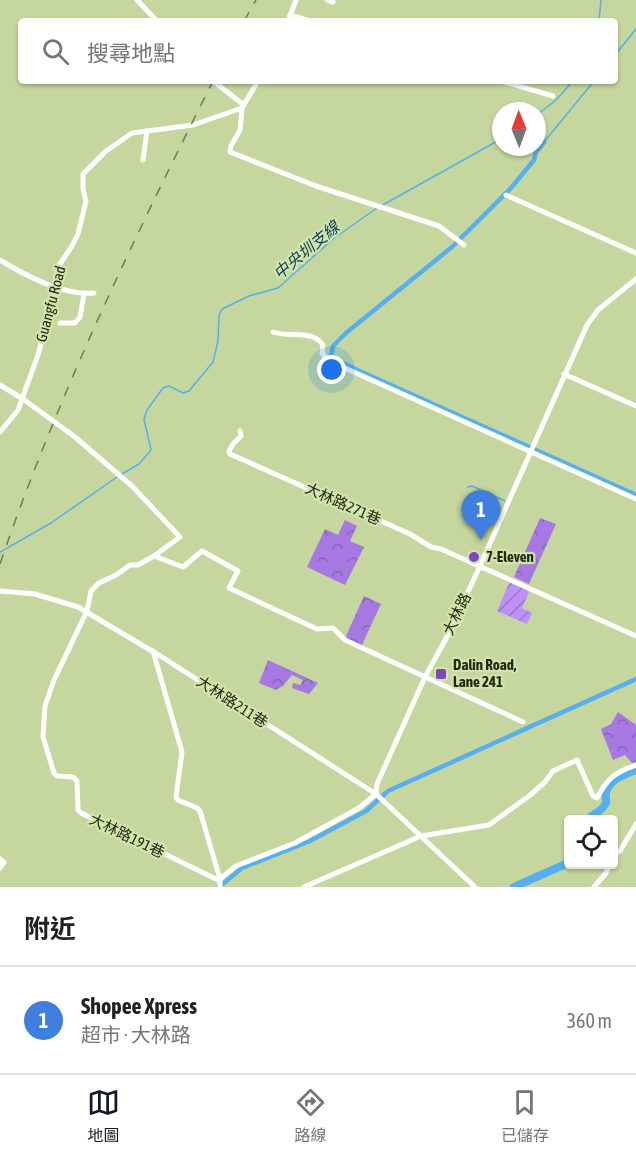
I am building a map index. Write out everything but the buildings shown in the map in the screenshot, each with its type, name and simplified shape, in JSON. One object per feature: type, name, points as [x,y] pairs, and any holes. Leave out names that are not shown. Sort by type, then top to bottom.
[{"type":"street","points":[[137,0],[154,18]]},
{"type":"street","points":[[289,18],[296,0]]},
{"type":"street","points":[[217,84],[243,106]]},
{"type":"street","points":[[256,84],[243,106],[240,130],[230,152],[378,208],[439,226],[463,245]]},
{"type":"street","points":[[511,84],[553,96]]},
{"type":"street","name":"Guangfu Road","points":[[0,432],[18,410],[38,354],[58,267],[72,246],[84,211],[86,201],[83,174],[121,139],[132,133],[194,125],[243,106]]},
{"type":"street","points":[[143,160],[147,131]]},
{"type":"street","points":[[506,195],[636,253]]},
{"type":"street","points":[[0,260],[54,287],[94,294]]},
{"type":"street","name":"大林路","points":[[376,794],[377,784],[425,677],[448,635],[480,566],[564,374],[598,310],[636,279]]},
{"type":"street","points":[[60,323],[75,323],[80,317],[84,294]]},
{"type":"street","points":[[273,332],[312,335],[320,339],[323,345],[322,353],[327,360],[636,499]]},
{"type":"street","points":[[564,374],[636,406]]},
{"type":"street","points":[[0,385],[75,437],[120,476],[180,537],[154,556],[138,565],[130,565],[99,583],[92,591],[87,611]]},
{"type":"street","name":"大林路271巷","points":[[240,431],[241,436],[232,444],[230,454],[410,534],[431,547],[480,566]]},
{"type":"street","points":[[154,556],[183,567],[202,551],[238,571],[229,588],[317,629],[333,628],[345,640],[523,722]]},
{"type":"street","points":[[480,566],[636,636]]},
{"type":"street","name":"大林路211巷","points":[[0,591],[35,594],[78,607],[153,651],[376,794],[475,887]]},
{"type":"street","name":"大林路191巷","points":[[87,611],[54,680],[45,706],[43,737],[54,773],[57,776],[73,777],[77,781],[78,810],[81,813],[220,882]]},
{"type":"street","points":[[153,651],[182,752],[176,797],[200,811],[220,882],[236,866],[295,843],[358,808],[376,794]]},
{"type":"street","points":[[304,887],[421,836],[489,825],[529,796],[545,782],[553,771],[577,760],[593,796],[597,798],[601,788],[614,775],[636,765]]},
{"type":"street","points":[[618,852],[636,824]]},
{"type":"street","points":[[0,859],[4,862],[0,868]]},
{"type":"street","points":[[594,887],[608,869]]},
{"type":"green space","points":[[540,518],[556,524],[529,584],[514,577]]},
{"type":"green space","points":[[345,520],[357,526],[350,541],[364,547],[345,585],[307,567],[325,529],[338,535]]},
{"type":"green space","points":[[364,596],[381,604],[361,647],[347,639],[346,636]]},
{"type":"green space","points":[[268,660],[318,683],[309,694],[292,688],[293,683],[300,685],[303,680],[292,675],[283,686],[276,690],[259,683]]},
{"type":"green space","points":[[618,712],[636,725],[636,762],[632,763],[625,755],[613,760],[601,729],[611,724]]},
{"type":"shaded area","points":[[510,581],[530,590],[522,608],[532,613],[527,624],[497,611]]},
{"type":"waterway","name":"中央圳支線","points":[[599,18],[601,0]]},
{"type":"waterway","points":[[618,51],[636,29]]},
{"type":"waterway","name":"中央圳支線","points":[[546,108],[570,84]]},
{"type":"waterway","points":[[546,140],[592,84]]},
{"type":"waterway","name":"中央圳支線","points":[[381,206],[492,144]]},
{"type":"waterway","points":[[535,156],[511,188],[452,247],[346,333],[333,346],[331,355],[353,368],[636,495]]},
{"type":"waterway","name":"中央圳支線","points":[[122,474],[139,464],[151,450],[144,419],[147,410],[163,388],[169,386],[183,393],[189,391],[213,362],[218,341],[219,315],[222,309],[249,296],[278,288],[333,239],[377,208]]},
{"type":"waterway","name":"中央圳支線","points":[[0,552],[51,523],[117,477]]},
{"type":"waterway","points":[[468,487],[472,486],[505,501]]},
{"type":"waterway","points":[[219,887],[242,868],[310,841],[366,811],[388,791],[636,679]]},
{"type":"waterway","points":[[593,815],[604,806],[607,788],[610,784],[636,770]]},
{"type":"waterway","points":[[514,887],[564,865]]},
{"type":"railway","points":[[246,18],[256,0]]},
{"type":"railway","points":[[0,564],[46,440],[98,319],[212,84]]},
{"type":"place","name":"Shopee Xpress","points":[[481,540]]},
{"type":"place","name":"7-Eleven","points":[[474,557]]},
{"type":"place","name":"Dalin Road, Lane 241","points":[[441,674]]}]
